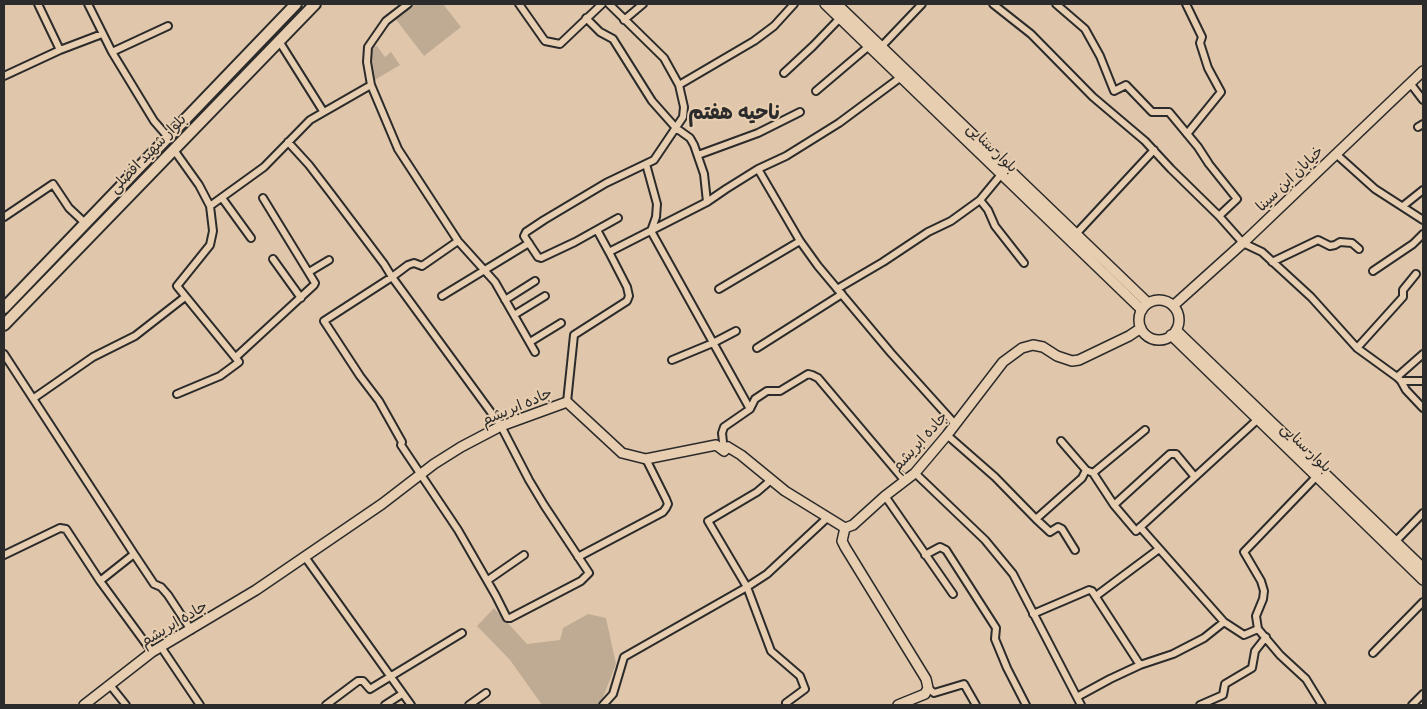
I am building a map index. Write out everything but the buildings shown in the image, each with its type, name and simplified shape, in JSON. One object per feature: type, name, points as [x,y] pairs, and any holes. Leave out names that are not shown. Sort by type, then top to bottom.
[{"type":"main road","name":"بلوار شهید افضلی","points":[[4,308],[296,4]]},
{"type":"main road","name":"بلوار سنایی","points":[[825,4],[1145,307]]},
{"type":"main road","name":"بلوار سنایی","points":[[837,4],[882,47],[1004,172],[1076,234],[1145,307]]},
{"type":"main road","name":"بلوار شهید افضلی","points":[[4,326],[279,41],[309,6]]},
{"type":"main road","name":"خیابان ابن سینا","points":[[1173,306],[1243,243],[1423,71]]},
{"type":"main road","points":[[88,220],[100,225]]},
{"type":"main road","points":[[1153,301],[1164,301],[1173,306],[1179,320],[1173,333],[1162,339],[1147,336],[1141,328],[1139,319],[1145,307],[1153,301]]},
{"type":"main road","name":"جاده ابریشم","points":[[84,705],[152,652],[256,590],[462,447],[501,426],[567,402],[622,453],[646,458],[716,445],[724,451],[728,447],[741,455],[771,480],[845,528],[852,525],[884,496],[915,473],[1004,362],[1022,348],[1033,345],[1042,347],[1057,356],[1072,361],[1079,360],[1141,328]]},
{"type":"main road","name":"بلوار سنایی","points":[[1173,333],[1257,420],[1423,580]]},
{"type":"main road","name":"بلوار سنایی","points":[[1173,333],[1423,568]]},
{"type":"main road","points":[[845,528],[842,541],[845,547],[926,679],[928,688],[924,694],[898,705]]},
{"type":"street","points":[[38,4],[60,50]]},
{"type":"street","points":[[88,4],[112,52],[154,121],[168,137]]},
{"type":"street","points":[[408,4],[386,21],[368,47],[367,62],[371,85],[398,149],[458,241],[495,282],[535,352]]},
{"type":"street","points":[[520,4],[545,41],[560,44],[602,4]]},
{"type":"street","points":[[609,4],[664,58],[679,85],[684,107],[683,117],[654,160],[606,183],[544,220],[525,234],[538,257],[541,258],[618,218]]},
{"type":"street","points":[[624,20],[643,4]]},
{"type":"street","points":[[679,85],[754,42],[774,26],[794,4]]},
{"type":"street","points":[[882,47],[922,4]]},
{"type":"street","points":[[993,4],[1031,34],[1093,97],[1154,150],[1170,169],[1219,216],[1243,243],[1262,252],[1311,297],[1357,348],[1399,379],[1406,390],[1423,408]]},
{"type":"street","points":[[1056,4],[1085,28],[1100,56],[1114,91],[1126,85],[1152,112],[1169,112],[1237,199],[1219,216]]},
{"type":"street","points":[[1186,4],[1202,37],[1200,43],[1208,68],[1221,92],[1187,134]]},
{"type":"street","points":[[586,18],[600,32],[612,39],[652,101],[676,128],[690,138],[704,174],[707,202]]},
{"type":"street","points":[[784,72],[840,18]]},
{"type":"street","points":[[112,52],[168,26]]},
{"type":"street","points":[[4,76],[60,50],[102,34]]},
{"type":"street","points":[[279,41],[323,111]]},
{"type":"street","points":[[816,91],[869,46]]},
{"type":"street","points":[[609,252],[707,202],[758,169],[786,156],[839,123],[901,77]]},
{"type":"street","points":[[1410,83],[1423,100]]},
{"type":"street","points":[[210,206],[264,167],[310,120],[371,85]]},
{"type":"street","points":[[698,155],[758,133],[800,112]]},
{"type":"street","points":[[288,142],[332,195],[392,277],[501,426],[529,480],[588,571],[588,575],[581,581],[510,618],[507,618],[488,580],[458,530],[401,445],[402,442],[379,401],[360,376],[324,320],[392,277],[408,265],[414,263],[422,266],[458,241]]},
{"type":"street","points":[[174,150],[199,185],[210,206],[213,230],[210,244],[191,270],[176,286],[239,362],[220,376],[177,394]]},
{"type":"street","points":[[1076,234],[1154,150]]},
{"type":"street","points":[[1336,154],[1375,189],[1423,220]]},
{"type":"street","points":[[646,164],[657,204],[656,217],[651,231],[750,409]]},
{"type":"street","points":[[758,169],[800,241],[891,353],[955,424]]},
{"type":"street","points":[[837,288],[883,262],[928,232],[951,221],[980,200],[1004,172]]},
{"type":"street","points":[[4,217],[53,184],[69,208],[88,220]]},
{"type":"street","points":[[1403,206],[1423,190]]},
{"type":"street","points":[[222,198],[251,238]]},
{"type":"street","points":[[236,357],[314,286],[315,282],[263,198]]},
{"type":"street","points":[[980,200],[988,210],[994,226],[1024,263]]},
{"type":"street","points":[[567,402],[574,335],[627,301],[629,296],[627,287],[597,230]]},
{"type":"street","points":[[1373,271],[1423,234]]},
{"type":"street","points":[[1272,262],[1318,240],[1330,246],[1340,242],[1352,243],[1359,249]]},
{"type":"street","points":[[719,289],[800,241]]},
{"type":"street","points":[[442,296],[529,243]]},
{"type":"street","points":[[272,259],[301,298]]},
{"type":"street","points":[[309,272],[329,260]]},
{"type":"street","points":[[1357,348],[1404,297],[1403,290],[1416,274]]},
{"type":"street","points":[[505,300],[535,281]]},
{"type":"street","points":[[757,348],[842,294]]},
{"type":"street","points":[[34,398],[93,357],[136,336],[185,296]]},
{"type":"street","points":[[514,315],[545,296]]},
{"type":"street","points":[[530,342],[561,323]]},
{"type":"street","points":[[672,360],[736,331]]},
{"type":"street","points":[[4,354],[154,584],[161,587],[168,595],[191,630]]},
{"type":"street","points":[[1399,379],[1423,354]]},
{"type":"street","points":[[724,451],[722,433],[724,427],[750,409],[755,399],[767,391],[780,391],[808,374],[812,374],[818,378],[905,481]]},
{"type":"street","points":[[1399,379],[1423,381]]},
{"type":"street","points":[[1061,441],[1086,470],[1093,474],[1114,505],[1134,531],[1136,531],[1257,420]]},
{"type":"street","points":[[1093,474],[1144,430]]},
{"type":"street","points":[[947,435],[995,477],[1050,532],[1058,527],[1062,529],[1075,550]]},
{"type":"street","points":[[1114,505],[1170,454],[1176,454],[1194,477]]},
{"type":"street","points":[[578,557],[663,512],[666,508],[668,504],[646,458]]},
{"type":"street","points":[[1036,518],[1082,478],[1086,470]]},
{"type":"street","points":[[915,473],[985,540],[1013,574],[1081,705]]},
{"type":"street","points":[[1316,477],[1244,552],[1261,581],[1264,591],[1256,616],[1258,629],[1280,655],[1306,679],[1322,705]]},
{"type":"street","points":[[771,480],[757,492],[708,521],[747,587],[771,651],[800,676],[805,690],[786,703],[786,705]]},
{"type":"street","points":[[884,496],[953,594]]},
{"type":"street","points":[[1396,541],[1423,513]]},
{"type":"street","points":[[603,705],[613,694],[624,658],[767,574],[827,518]]},
{"type":"street","points":[[1140,527],[1224,622],[1244,635],[1258,629]]},
{"type":"street","points":[[4,555],[63,528],[73,538],[100,581],[152,652]]},
{"type":"street","points":[[926,555],[940,546],[946,550],[996,628],[995,639],[1026,705]]},
{"type":"street","points":[[1096,596],[1159,549]]},
{"type":"street","points":[[100,581],[134,554]]},
{"type":"street","points":[[488,580],[524,555]]},
{"type":"street","points":[[305,557],[411,705]]},
{"type":"street","points":[[1033,614],[1089,590],[1092,591],[1140,665]]},
{"type":"street","points":[[1373,652],[1423,602]]},
{"type":"street","points":[[1077,697],[1140,665],[1173,654],[1204,638],[1224,622]]},
{"type":"street","points":[[326,705],[358,681],[362,681],[370,689],[462,633]]},
{"type":"street","points":[[1200,705],[1223,695],[1225,692],[1224,685],[1252,668],[1255,652],[1266,638]]},
{"type":"street","points":[[161,647],[200,705]]},
{"type":"street","points":[[928,688],[934,693],[964,684],[976,705]]},
{"type":"street","points":[[110,685],[126,705]]},
{"type":"street","points":[[468,705],[486,693]]},
{"type":"street","points":[[385,705],[402,694]]},
{"type":"street","points":[[1412,705],[1423,694]]},
{"type":"shaded area","points":[[411,4],[443,4],[461,27],[424,56],[394,17]]},
{"type":"shaded area","points":[[377,46],[385,57],[391,52],[400,65],[373,81],[370,47]]},
{"type":"shaded area","points":[[494,608],[527,644],[560,640],[563,628],[588,614],[606,618],[616,664],[602,700],[596,705],[542,705],[510,660],[477,626]]},
{"type":"district","name":"ناحیه هفتم","points":[[734,113]]}]
